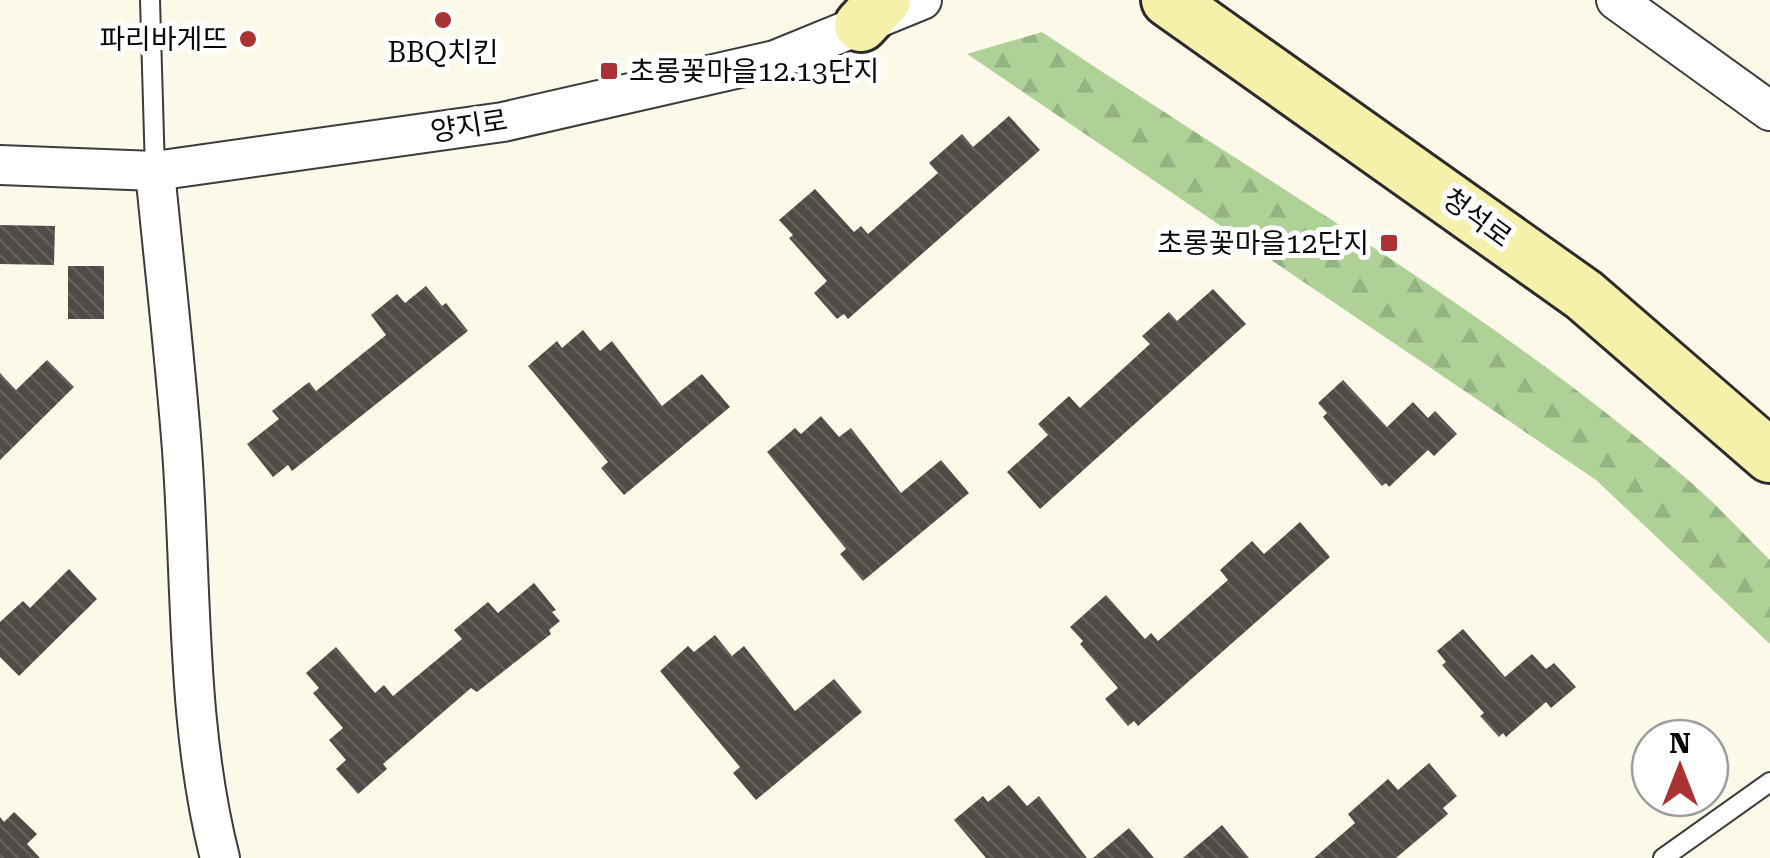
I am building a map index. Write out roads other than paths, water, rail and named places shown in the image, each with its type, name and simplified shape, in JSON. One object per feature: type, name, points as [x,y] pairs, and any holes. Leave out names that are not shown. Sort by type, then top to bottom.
[{"type":"main road","name":"청석로","points":[[1168,0],[1584,294],[1770,456]]},
{"type":"main road","points":[[1238,0],[1273,71]]},
{"type":"street","name":"양지로","points":[[0,165],[156,170],[503,122],[774,60],[872,12],[922,0]]},
{"type":"street","points":[[1616,0],[1770,111]]},
{"type":"street","points":[[156,170],[182,451],[191,660],[208,813],[220,858]]},
{"type":"lane","points":[[150,0],[156,170]]},
{"type":"lane","points":[[1663,858],[1770,782]]},
{"type":"lane","points":[[1690,841],[1700,858]]},
{"type":"place","name":"BBQ치킨","points":[[443,20]]},
{"type":"place","name":"파리바게뜨","points":[[248,39]]},
{"type":"place","name":"초롱꽃마을12.13단지","points":[[609,71]]},
{"type":"place","name":"초롱꽃마을12단지","points":[[1389,243]]}]
